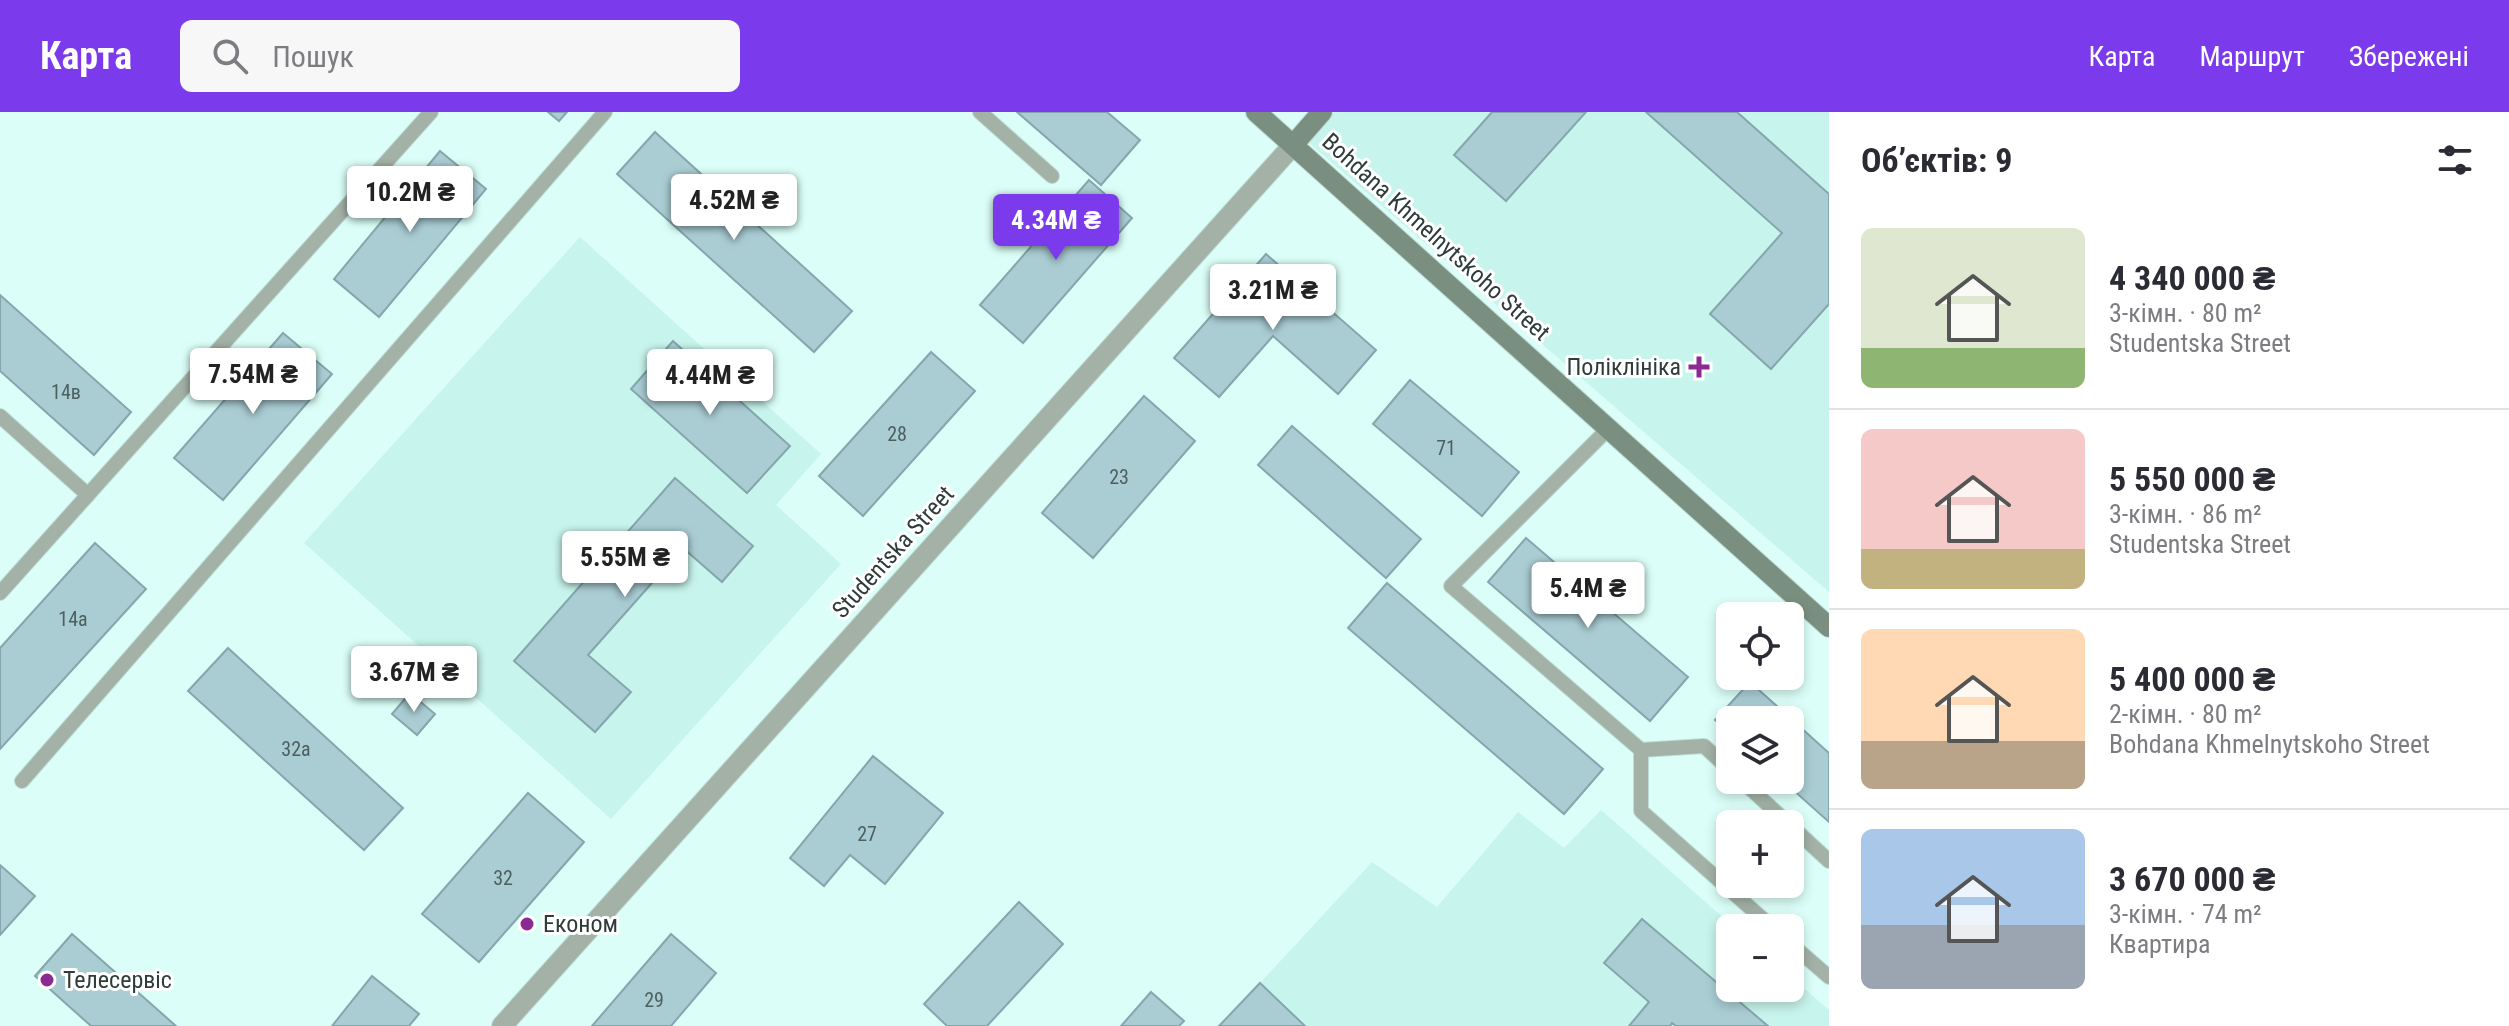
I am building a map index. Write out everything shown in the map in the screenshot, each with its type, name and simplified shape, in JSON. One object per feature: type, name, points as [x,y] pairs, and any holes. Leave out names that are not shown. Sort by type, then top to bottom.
[{"type":"street","name":"Bohdana Khmelnytskoho Street","points":[[1256,112],[1829,627]]},
{"type":"street","name":"Studentska Street","points":[[502,1026],[1322,112]]},
{"type":"lane","points":[[0,593],[431,112]]},
{"type":"lane","points":[[22,781],[605,112]]},
{"type":"lane","points":[[980,112],[1052,176]]},
{"type":"lane","points":[[0,416],[88,495]]},
{"type":"lane","points":[[1609,428],[1451,586],[1641,750],[1704,746],[1716,757]]},
{"type":"lane","points":[[1641,750],[1641,811],[1757,914]]},
{"type":"lane","points":[[1756,794],[1773,810]]},
{"type":"lane","points":[[1804,838],[1829,861]]},
{"type":"lane","points":[[1804,955],[1829,977]]},
{"type":"shaded area","name":"Поліклініка","points":[[1334,112],[1829,112],[1829,592],[1308,142]]},
{"type":"shaded area","points":[[580,237],[821,454],[776,505],[841,564],[611,819],[304,543]]},
{"type":"shaded area","points":[[1601,810],[1719,914],[1716,914],[1716,1002],[1804,1002],[1804,988],[1829,1010],[1829,1026],[1305,1026],[1260,983],[1372,862],[1437,907],[1518,812],[1564,848]]},
{"type":"building","points":[[548,112],[567,112],[559,121]]},
{"type":"building","points":[[1017,112],[1107,112],[1140,140],[1101,185]]},
{"type":"building","points":[[1492,112],[1586,112],[1506,201],[1454,155]]},
{"type":"building","points":[[1646,112],[1737,112],[1829,194],[1829,304],[1771,369],[1710,314],[1782,233]]},
{"type":"building","points":[[655,132],[852,311],[814,352],[617,174]]},
{"type":"building","points":[[440,151],[486,189],[379,317],[334,279]]},
{"type":"building","points":[[1089,180],[1132,218],[1023,343],[980,305]]},
{"type":"building","points":[[1266,254],[1376,350],[1338,394],[1273,336],[1219,397],[1174,358]]},
{"type":"building","points":[[0,295],[131,412],[94,455],[0,371]]},
{"type":"building","points":[[283,333],[332,374],[223,500],[174,458]]},
{"type":"building","points":[[673,341],[790,446],[747,493],[631,389]]},
{"type":"building","points":[[931,352],[975,391],[863,516],[819,476]]},
{"type":"building","points":[[1410,380],[1519,472],[1482,516],[1373,424]]},
{"type":"building","points":[[1144,396],[1195,441],[1093,558],[1042,513]]},
{"type":"building","points":[[1292,426],[1421,539],[1386,578],[1258,465]]},
{"type":"building","points":[[675,478],[753,546],[722,582],[683,548],[588,655],[631,692],[595,732],[514,661]]},
{"type":"building","points":[[1526,538],[1688,677],[1650,721],[1488,582]]},
{"type":"building","points":[[95,543],[146,589],[0,749],[0,648]]},
{"type":"building","points":[[1387,583],[1603,769],[1564,814],[1348,628]]},
{"type":"building","points":[[228,648],[403,808],[364,850],[188,691]]},
{"type":"building","points":[[1743,690],[1759,690],[1777,706],[1728,706]]},
{"type":"building","points":[[410,693],[435,714],[417,735],[392,714]]},
{"type":"building","points":[[1804,731],[1829,753],[1829,822],[1798,794],[1804,794]]},
{"type":"building","points":[[873,756],[943,813],[885,884],[850,855],[824,886],[790,858]]},
{"type":"building","points":[[528,793],[584,842],[479,962],[422,914]]},
{"type":"building","points":[[0,865],[35,896],[0,935]]},
{"type":"building","points":[[1019,902],[1063,944],[987,1026],[947,1026],[924,1004]]},
{"type":"building","points":[[1642,919],[1716,982],[1716,1002],[1740,1002],[1768,1026],[1676,1026],[1672,1023],[1670,1026],[1629,1026],[1649,1002],[1604,963]]},
{"type":"building","points":[[72,934],[176,1026],[91,1026],[35,976]]},
{"type":"building","points":[[671,934],[716,973],[671,1026],[592,1026]]},
{"type":"building","points":[[372,976],[419,1014],[409,1026],[332,1026]]},
{"type":"building","points":[[1260,983],[1305,1026],[1219,1026]]},
{"type":"building","points":[[1151,992],[1184,1021],[1179,1026],[1121,1026]]},
{"type":"place","name":"Поліклініка","points":[[1699,367]]},
{"type":"place","name":"Економ","points":[[527,924]]},
{"type":"place","name":"Телесервіс","points":[[47,980]]}]
